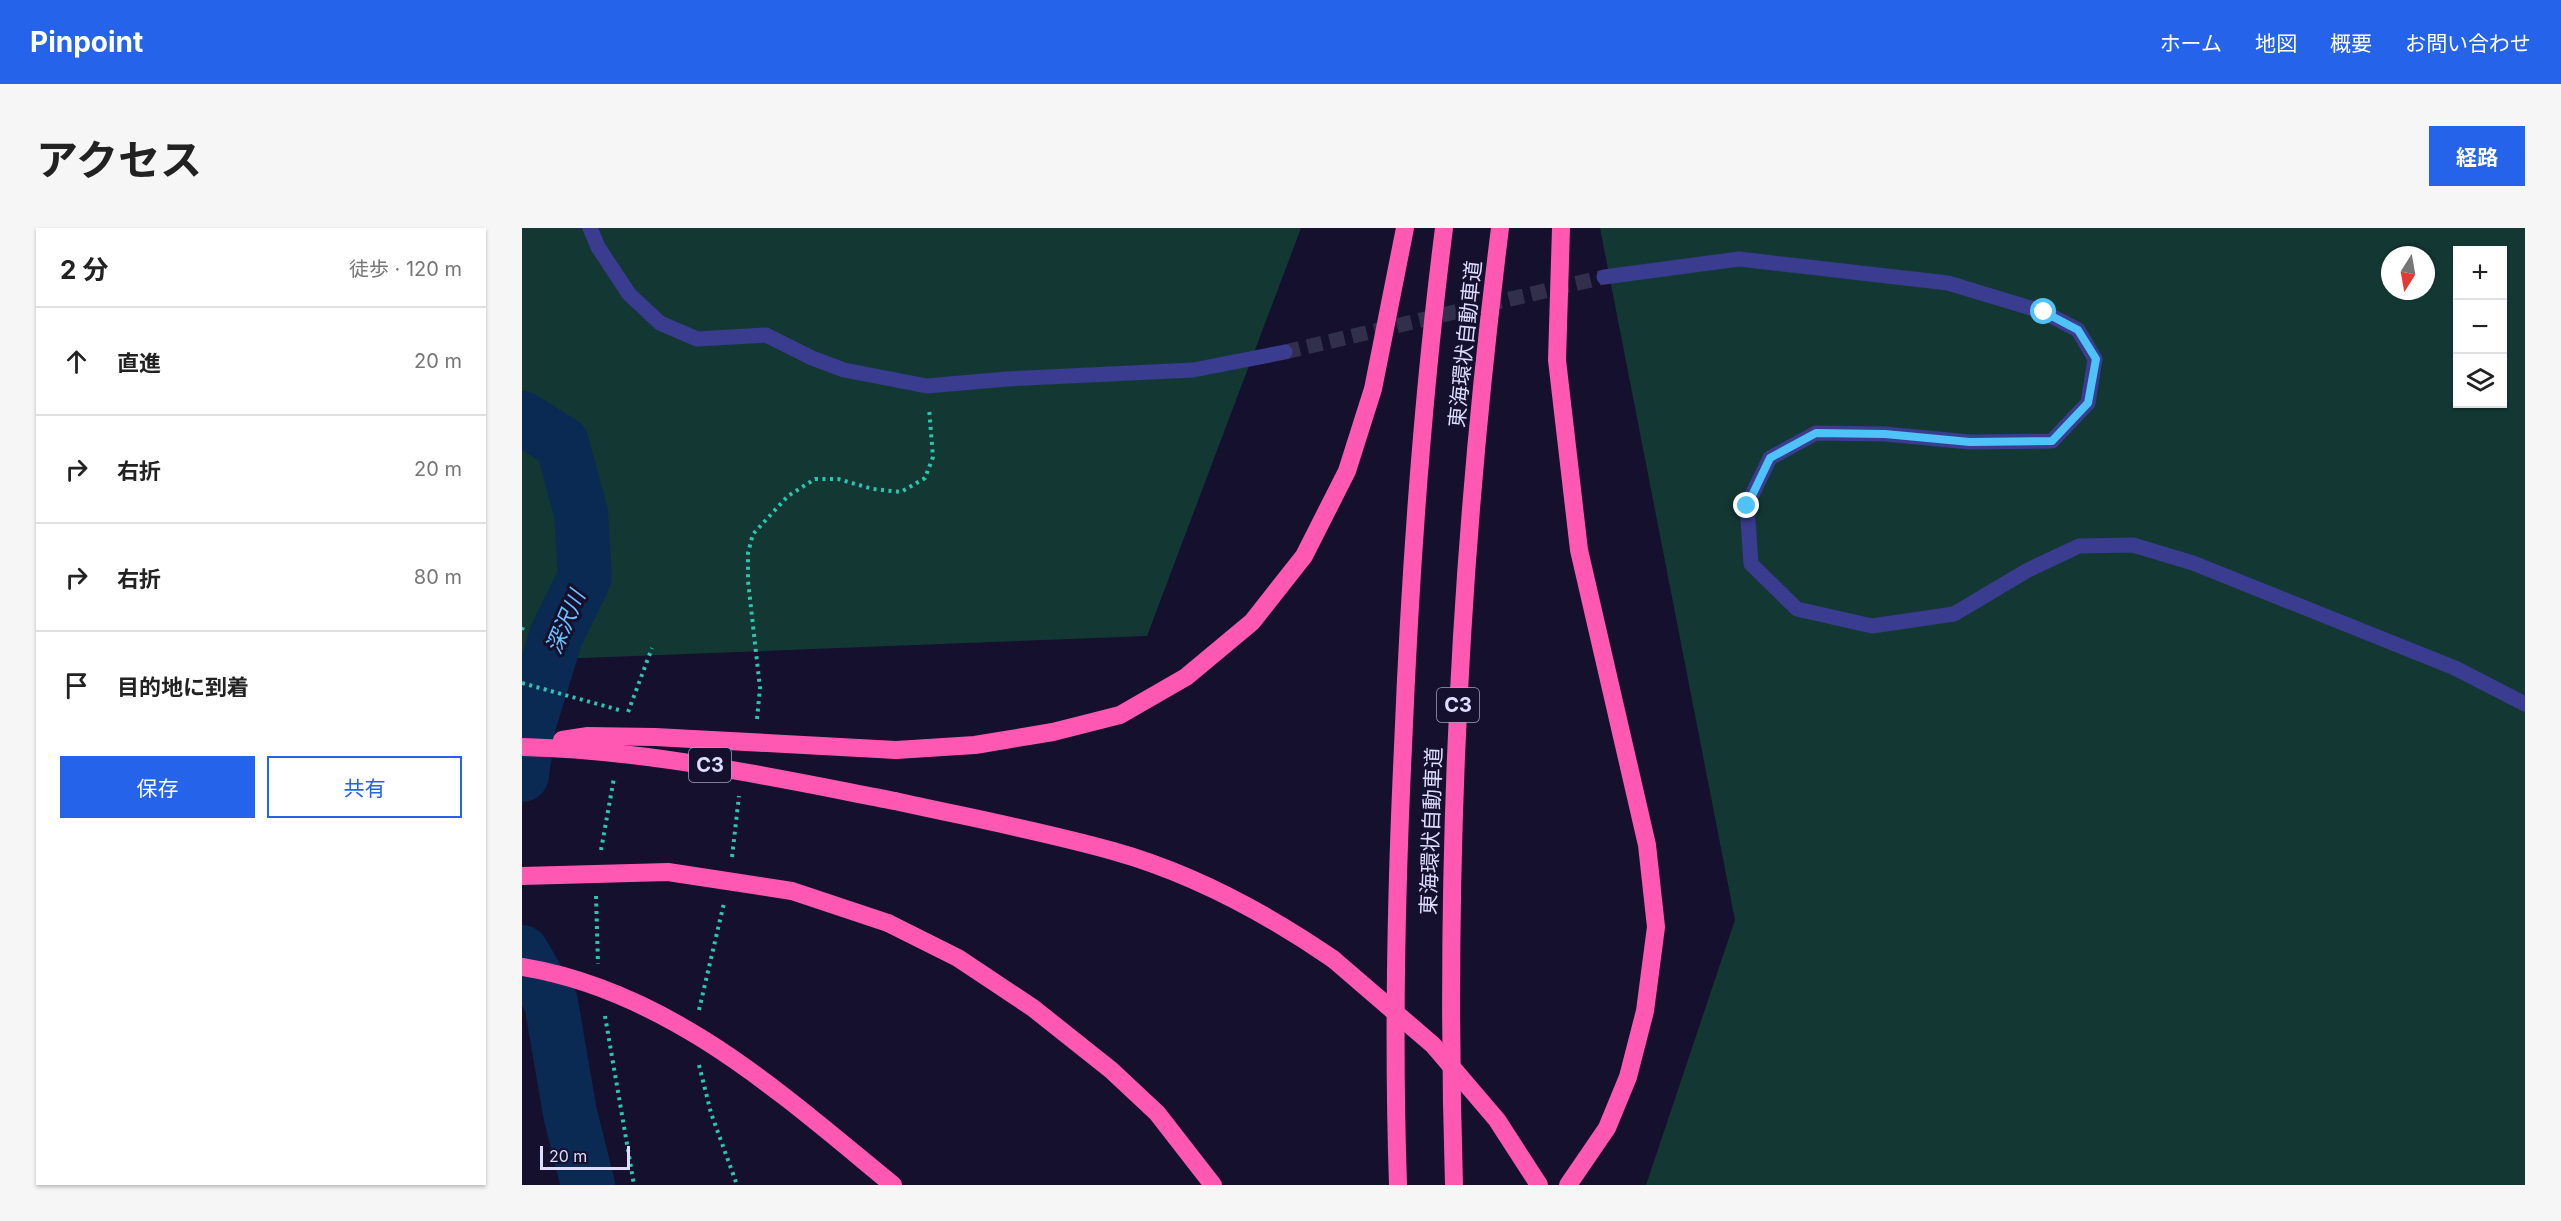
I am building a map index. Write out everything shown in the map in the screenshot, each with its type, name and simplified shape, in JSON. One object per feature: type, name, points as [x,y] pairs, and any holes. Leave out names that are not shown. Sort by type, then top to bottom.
[{"type":"highway","name":"C3","points":[[522,746],[588,736],[896,750],[975,745],[1053,732],[1120,715],[1186,677],[1252,622],[1304,556],[1347,471],[1373,389],[1405,228]]},
{"type":"highway","name":"東海環状自動車道","points":[[1398,1185],[1395,1029],[1398,864],[1407,634],[1418,458],[1444,228]]},
{"type":"highway","name":"東海環状自動車道","points":[[1454,1185],[1450,1042],[1456,746],[1467,551],[1488,326],[1500,228]]},
{"type":"highway","points":[[1561,228],[1557,360],[1579,550],[1647,845],[1656,927],[1645,1011],[1628,1077],[1607,1128],[1568,1185]]},
{"type":"highway","name":"C3","points":[[522,746],[583,749],[686,760],[895,801],[1114,851],[1197,882],[1277,921],[1333,959],[1433,1044],[1497,1120],[1539,1185]]},
{"type":"highway","points":[[522,876],[668,872],[792,891],[888,923],[958,958],[1033,1008],[1111,1070],[1157,1113],[1213,1185]]},
{"type":"highway","points":[[522,967],[600,988],[651,1009],[701,1037],[761,1078],[893,1185]]},
{"type":"street","points":[[590,228],[598,247],[629,294],[660,323],[697,339],[766,335],[812,358],[844,370],[927,386],[1007,378],[1193,370],[1285,352]]},
{"type":"street","points":[[1604,277],[1739,259],[1948,283],[2044,312],[2078,330],[2096,359],[2088,403],[2052,441],[1970,442],[1885,434],[1816,433],[1770,458],[1747,506],[1751,564],[1797,609],[1872,626],[1954,614],[2028,570],[2079,546],[2133,544],[2193,563],[2455,668],[2525,704]]},
{"type":"path","points":[[522,630],[524,623]]},
{"type":"path","points":[[625,724],[652,648]]},
{"type":"path","points":[[522,683],[612,708]]},
{"type":"path","points":[[600,859],[616,770]]},
{"type":"path","points":[[596,894],[599,970]]},
{"type":"path","points":[[603,1005],[634,1185]]},
{"type":"green space","points":[[522,228],[1301,228],[1147,636],[530,660],[522,664]]},
{"type":"green space","points":[[1600,228],[2525,228],[2525,1185],[1646,1185],[1735,920]]},
{"type":"waterway","name":"深沢川","points":[[522,418],[562,443],[581,513],[585,577],[556,636],[529,724],[522,775]]},
{"type":"waterway","name":"深沢川","points":[[522,952],[551,1002],[570,1113],[588,1185]]},
{"type":"tunnel","points":[[1285,352],[1604,277]]},
{"type":"route","points":[[1747,506],[1770,458],[1816,433],[1885,434],[1970,442],[2052,441],[2088,403],[2096,359],[2078,330],[2044,312]]}]
